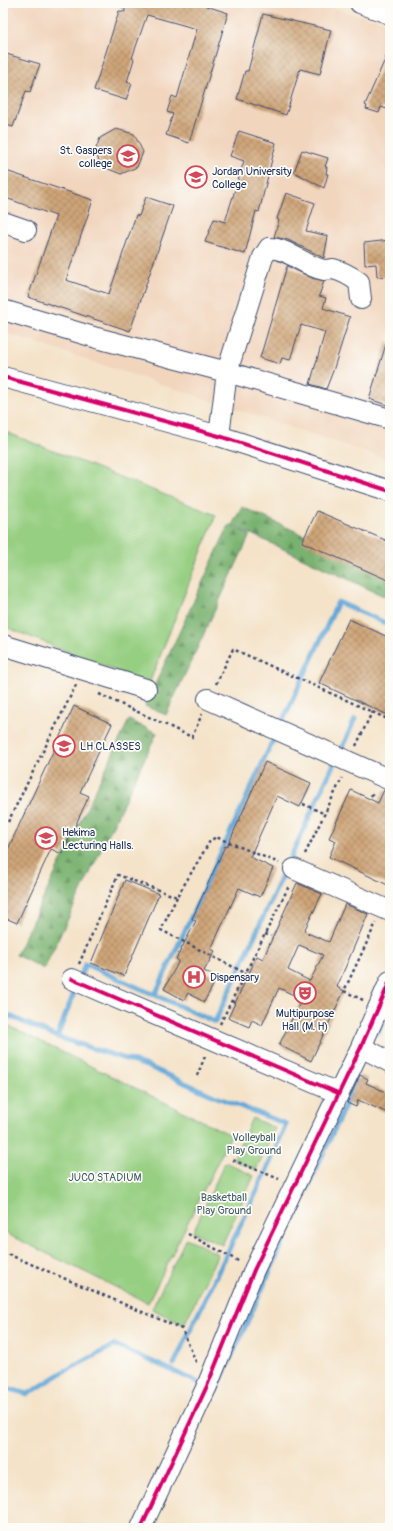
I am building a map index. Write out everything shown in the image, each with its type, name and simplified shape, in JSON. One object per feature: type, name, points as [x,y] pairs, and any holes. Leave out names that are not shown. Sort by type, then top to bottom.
[{"type":"street","points":[[360,3],[390,14]]},
{"type":"street","points":[[3,222],[26,230]]},
{"type":"street","points":[[219,436],[227,372],[263,257],[269,248],[278,248],[296,259],[324,270],[334,270],[350,276],[359,282],[362,299]]},
{"type":"street","points":[[3,310],[96,338],[227,372],[390,420]]},
{"type":"street","points":[[3,377],[219,436],[390,491]]},
{"type":"street","points":[[3,645],[146,690]]},
{"type":"street","points":[[208,699],[390,780]]},
{"type":"street","points":[[290,867],[386,909]]},
{"type":"street","points":[[72,979],[338,1092]]},
{"type":"street","points":[[141,1528],[207,1386],[254,1270],[338,1092],[361,1047],[390,981]]},
{"type":"street","points":[[361,1047],[390,1062]]},
{"type":"path","points":[[98,694],[192,737],[208,699],[233,649],[390,720]]},
{"type":"path","points":[[8,822],[76,684],[83,688]]},
{"type":"path","points":[[197,1076],[265,934],[290,867],[325,814],[372,712]]},
{"type":"path","points":[[303,804],[325,814]]},
{"type":"path","points":[[245,973],[161,930],[177,897],[210,841],[216,837],[290,867]]},
{"type":"path","points":[[72,979],[118,875],[177,897]]},
{"type":"path","points":[[378,1007],[344,991],[386,909]]},
{"type":"path","points":[[265,934],[271,936]]},
{"type":"path","points":[[232,1002],[237,1003]]},
{"type":"path","points":[[234,1160],[266,1172],[294,1186]]},
{"type":"path","points":[[188,1234],[254,1270]]},
{"type":"path","points":[[3,1252],[182,1328],[207,1386]]},
{"type":"shaded area","name":"Jordan University College","points":[[3,3],[314,3],[390,23],[390,460],[3,332]]},
{"type":"green space","points":[[3,431],[216,515],[149,684],[3,626]]},
{"type":"green space","points":[[242,507],[390,574],[390,599],[232,525]]},
{"type":"green space","points":[[229,525],[250,535],[166,715],[145,706]]},
{"type":"green space","points":[[129,720],[157,733],[44,969],[16,955]]},
{"type":"green space","name":"JUCO STADIUM","points":[[3,1023],[231,1135],[148,1303],[3,1232]]},
{"type":"green space","name":"Volleyball Play Ground","points":[[252,1118],[275,1128],[256,1170],[233,1160]]},
{"type":"green space","name":"Basketball Play Ground","points":[[225,1162],[254,1176],[222,1245],[193,1232]]},
{"type":"green space","points":[[186,1238],[218,1254],[184,1325],[152,1309]]},
{"type":"building","points":[[119,3],[197,3],[228,13],[189,143],[166,135],[173,114],[167,112],[172,96],[177,98],[197,29],[147,15],[132,58],[134,59],[127,82],[132,84],[126,100],[94,90],[119,11],[125,12],[125,8],[119,6]]},
{"type":"building","points":[[263,14],[331,30],[320,74],[300,69],[286,115],[237,99],[245,71],[248,71]]},
{"type":"building","points":[[390,48],[390,110],[381,107],[379,113],[366,109],[367,106],[365,105]]},
{"type":"building","points":[[3,53],[40,64],[30,92],[26,91],[13,127],[3,124]]},
{"type":"building","points":[[116,129],[134,134],[143,152],[137,167],[121,174],[101,166],[95,151],[100,138]]},
{"type":"building","points":[[239,131],[276,143],[259,212],[256,211],[245,254],[205,242],[214,219],[225,222],[244,161],[230,156]]},
{"type":"building","points":[[302,150],[328,158],[325,167],[327,167],[326,174],[328,174],[324,188],[294,172]]},
{"type":"building","points":[[3,170],[93,200],[66,280],[109,294],[136,215],[139,216],[146,197],[173,206],[130,331],[28,297],[56,216],[3,197]]},
{"type":"building","points":[[286,193],[315,203],[306,231],[328,236],[324,258],[288,240],[274,237],[279,220],[277,219]]},
{"type":"building","points":[[390,240],[390,276],[377,277],[376,264],[365,265],[364,243]]},
{"type":"building","points":[[287,266],[312,278],[324,281],[319,296],[326,298],[323,308],[350,317],[326,389],[310,384],[325,332],[301,325],[290,360],[282,358],[280,364],[260,358]]},
{"type":"building","points":[[387,341],[390,342],[390,406],[369,399]]},
{"type":"building","points":[[317,511],[390,542],[390,581],[302,542]]},
{"type":"building","points":[[349,619],[390,638],[390,716],[319,683]]},
{"type":"building","points":[[74,706],[112,724],[80,792],[89,796],[62,854],[51,849],[17,923],[3,917],[3,860]]},
{"type":"building","points":[[265,762],[311,783],[300,807],[277,796],[250,857],[273,868],[260,897],[239,888],[211,949],[215,951],[204,971],[217,978],[204,1002],[188,993],[184,1000],[164,989],[179,961],[176,959],[196,921],[192,919],[225,846],[227,847]]},
{"type":"building","points":[[351,790],[378,803],[384,790],[390,791],[390,886],[329,857],[336,841],[329,838]]},
{"type":"building","points":[[125,880],[159,894],[124,976],[91,963]]},
{"type":"building","points":[[297,883],[322,894],[304,931],[305,932],[329,942],[345,904],[368,914],[337,987],[344,991],[311,1061],[279,1045],[302,999],[279,988],[262,1025],[252,1020],[249,1027],[228,1018],[257,956],[263,959]],"holes":[[[299,945],[323,955],[310,981],[288,970]]]},
{"type":"building","points":[[360,1075],[368,1079],[366,1083],[390,1094],[390,1114],[358,1100],[356,1107],[347,1103]]},
{"type":"waterway","points":[[280,727],[338,602],[390,625]]},
{"type":"waterway","points":[[339,754],[355,719]]},
{"type":"waterway","points":[[80,978],[85,964],[155,995],[276,734]]},
{"type":"waterway","points":[[155,995],[215,1022],[335,761]]},
{"type":"waterway","points":[[57,1037],[77,985]]},
{"type":"waterway","points":[[378,1033],[390,1007]]},
{"type":"waterway","points":[[3,1013],[57,1037],[147,1066],[214,1096],[286,1124],[266,1172],[174,1364]]},
{"type":"waterway","points":[[216,1391],[356,1081]]},
{"type":"waterway","points":[[3,1387],[28,1394],[65,1371],[115,1345],[202,1384]]},
{"type":"cycle path","points":[[3,377],[219,436],[390,491]]},
{"type":"cycle path","points":[[72,979],[338,1093]]},
{"type":"cycle path","points":[[141,1528],[207,1386],[254,1270],[361,1047],[390,981]]},
{"type":"place","name":"St. Gaspers college","points":[[128,156]]},
{"type":"place","name":"Jordan University College","points":[[196,177]]},
{"type":"place","name":"LH CLASSES","points":[[64,746]]},
{"type":"place","name":"Hekima Lecturing Halls.","points":[[46,838]]},
{"type":"place","name":"Dispensary","points":[[194,977]]},
{"type":"place","name":"Multipurpose Hall (M. H)","points":[[305,993]]}]
